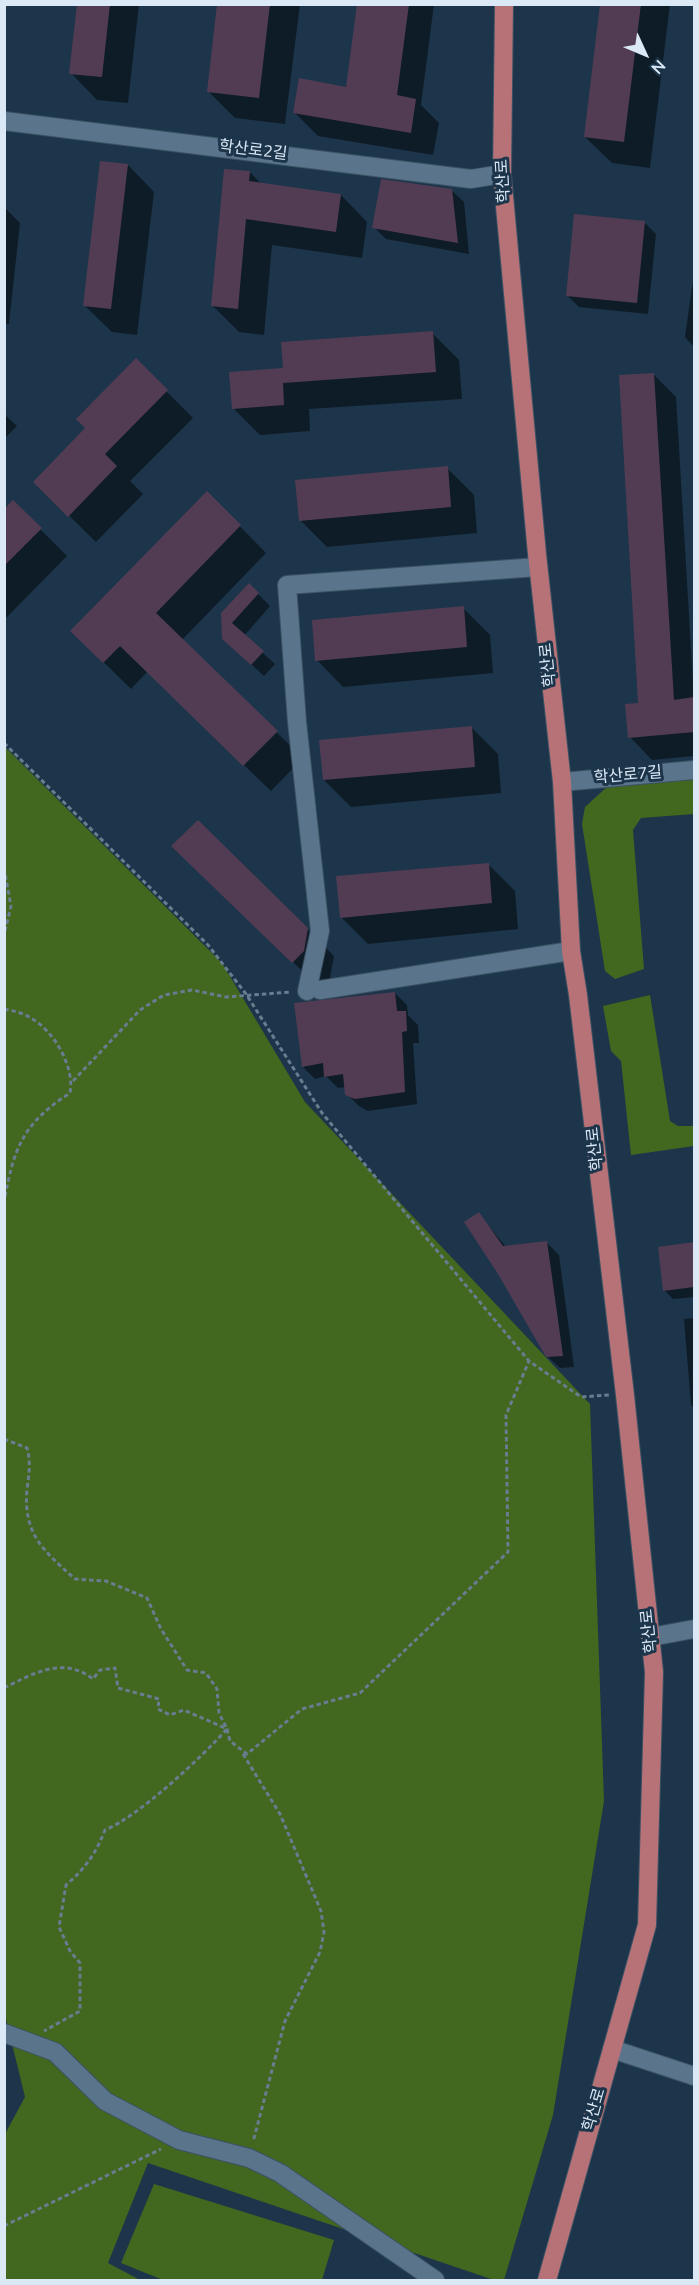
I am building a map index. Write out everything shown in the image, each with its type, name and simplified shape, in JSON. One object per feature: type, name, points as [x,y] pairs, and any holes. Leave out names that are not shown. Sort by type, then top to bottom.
[{"type":"main road","name":"학산로","points":[[504,4],[502,174],[538,567],[562,782],[571,951],[625,1395],[654,1672],[647,1925],[547,2280]]},
{"type":"street","name":"학산로2길","points":[[4,122],[471,178],[502,174]]},
{"type":"street","points":[[538,567],[287,585],[297,722],[320,932],[313,990],[571,951]]},
{"type":"street","name":"학산로7길","points":[[562,782],[694,770]]},
{"type":"street","points":[[651,1637],[694,1629]]},
{"type":"street","points":[[4,2033],[55,2052],[105,2101],[179,2140],[249,2158],[290,2180],[435,2280]]},
{"type":"street","points":[[612,2049],[694,2076]]},
{"type":"path","points":[[4,752],[5,744]]},
{"type":"path","points":[[5,744],[208,945],[246,994],[322,1113],[529,1361],[581,1397],[625,1395]]},
{"type":"path","points":[[4,868],[11,906],[4,934]]},
{"type":"path","points":[[4,1202],[11,1162],[19,1143],[51,1105],[70,1093],[72,1081],[140,1010],[164,994],[192,990],[226,996],[313,990]]},
{"type":"path","points":[[4,1009],[32,1018],[50,1034],[72,1081]]},
{"type":"path","points":[[242,1753],[247,1754],[302,1709],[360,1694],[508,1552],[506,1415],[529,1361]]},
{"type":"path","points":[[4,1439],[27,1448],[29,1454],[25,1512],[34,1538],[75,1579],[106,1581],[147,1598],[161,1629],[186,1670],[206,1673],[217,1689],[219,1713],[230,1741],[242,1753],[280,1814],[321,1911],[324,1932],[320,1952],[285,2021],[249,2158]]},
{"type":"path","points":[[4,1688],[43,1669],[81,1669],[93,1679],[100,1670],[115,1668],[118,1688],[159,1700],[158,1709],[170,1715],[184,1710],[227,1729]]},
{"type":"path","points":[[31,2043],[44,2030],[80,2011],[80,1963],[70,1951],[59,1927],[66,1885],[80,1874],[91,1859],[105,1830],[119,1824],[156,1795],[210,1748],[227,1729]]},
{"type":"path","points":[[4,2226],[179,2140]]},
{"type":"green space","points":[[4,746],[222,963],[305,1102],[590,1404],[604,1801],[553,2115],[504,2280],[494,2280],[148,2163],[108,2263],[140,2280],[5,2280],[5,2134],[25,2097],[4,2011]]},
{"type":"green space","points":[[694,775],[694,814],[641,818],[633,830],[644,969],[615,979],[605,971],[582,824],[585,807],[608,786]]},
{"type":"green space","points":[[650,995],[670,1121],[678,1126],[694,1126],[694,1146],[631,1155],[621,1061],[611,1051],[603,1006]]},
{"type":"green space","points":[[154,2184],[334,2240],[322,2280],[163,2280],[121,2263]]},
{"type":"building","points":[[77,4],[110,4],[102,77],[69,74]]},
{"type":"building","points":[[217,4],[270,4],[259,98],[207,92]]},
{"type":"building","points":[[357,4],[409,4],[397,95],[416,99],[411,133],[293,113],[299,78],[346,87]]},
{"type":"building","points":[[600,4],[641,4],[624,142],[584,137]]},
{"type":"building","points":[[100,161],[128,164],[111,309],[83,306]]},
{"type":"building","points":[[224,169],[250,171],[249,181],[341,194],[336,232],[246,219],[238,309],[211,306]]},
{"type":"building","points":[[381,179],[452,189],[458,243],[372,228]]},
{"type":"building","points":[[574,214],[645,221],[637,303],[566,296]]},
{"type":"building","points":[[433,331],[436,372],[283,383],[284,405],[232,409],[229,372],[283,368],[281,342]]},
{"type":"building","points":[[136,358],[168,390],[105,454],[117,466],[68,517],[33,482],[85,428],[76,419]]},
{"type":"building","points":[[654,373],[674,700],[694,697],[694,732],[628,738],[625,704],[638,703],[619,375]]},
{"type":"building","points":[[448,466],[451,507],[299,521],[295,480]]},
{"type":"building","points":[[207,491],[241,525],[156,613],[278,731],[243,766],[120,646],[103,663],[70,631]]},
{"type":"building","points":[[13,500],[42,528],[4,566],[4,509]]},
{"type":"building","points":[[249,583],[259,593],[232,623],[264,651],[251,665],[222,639],[221,613]]},
{"type":"building","points":[[464,606],[467,647],[315,661],[312,620]]},
{"type":"building","points":[[472,726],[475,767],[323,780],[319,740]]},
{"type":"building","points":[[198,820],[308,928],[304,951],[292,963],[171,846]]},
{"type":"building","points":[[489,863],[492,903],[340,918],[336,876]]},
{"type":"building","points":[[395,992],[397,1011],[406,1011],[407,1031],[402,1032],[405,1092],[355,1099],[345,1095],[343,1074],[324,1077],[323,1063],[302,1067],[294,1003]]},
{"type":"building","points":[[479,1212],[503,1246],[547,1241],[563,1356],[546,1357],[498,1274],[464,1222]]},
{"type":"building","points":[[694,1242],[694,1287],[663,1291],[658,1247]]}]
